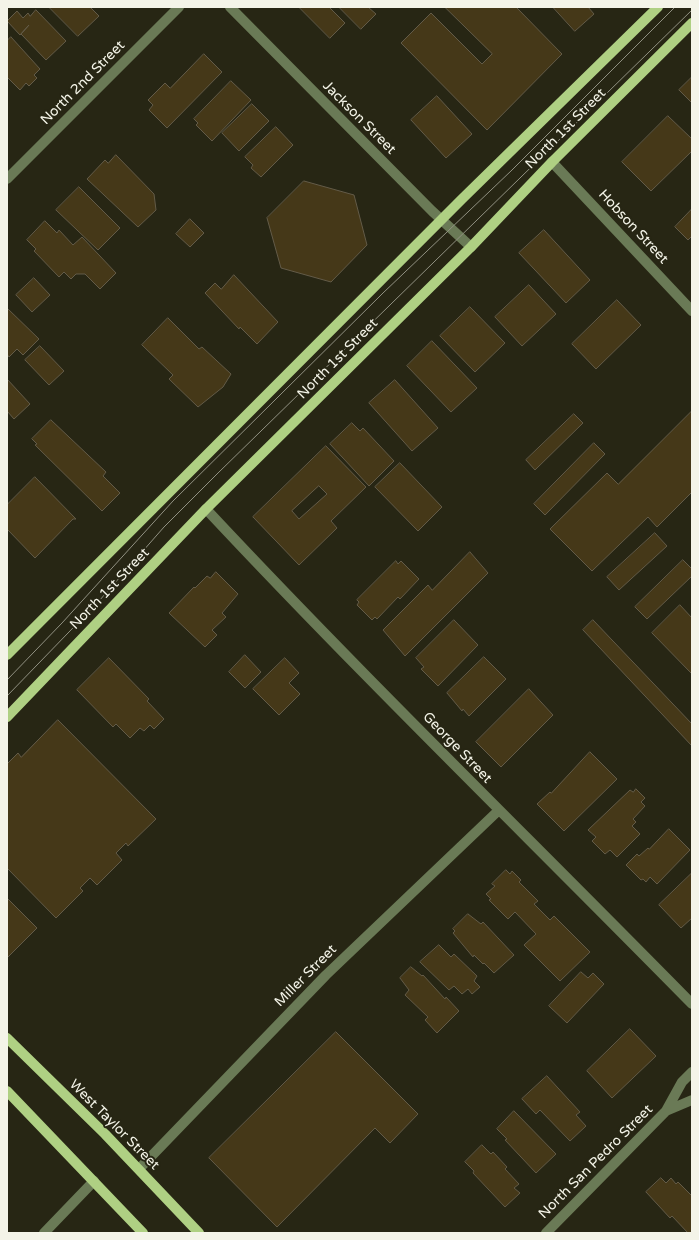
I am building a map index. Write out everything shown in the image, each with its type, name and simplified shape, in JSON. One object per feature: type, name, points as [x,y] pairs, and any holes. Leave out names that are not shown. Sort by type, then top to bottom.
[{"type":"main road","name":"North 1st Street","points":[[7,655],[442,220],[658,7]]},
{"type":"main road","name":"North 1st Street","points":[[7,717],[206,509],[471,247],[552,162],[692,23]]},
{"type":"main road","name":"West Taylor Street","points":[[7,1038],[139,1169],[199,1233]]},
{"type":"main road","points":[[7,1091],[143,1233]]},
{"type":"street","name":"North 2nd Street","points":[[7,179],[179,7]]},
{"type":"street","name":"Jackson Street","points":[[230,7],[442,220],[471,247]]},
{"type":"street","name":"Hobson Street","points":[[552,162],[692,311]]},
{"type":"street","name":"George Street","points":[[206,509],[302,610],[692,1004]]},
{"type":"street","name":"Miller Street","points":[[139,1169],[326,975],[499,810]]},
{"type":"street","name":"North San Pedro Street","points":[[546,1233],[666,1111],[682,1082],[692,1072]]},
{"type":"street","name":"North San Pedro Street","points":[[666,1111],[692,1100]]},
{"type":"street","points":[[44,1233],[94,1181]]},
{"type":"building","points":[[49,7],[90,7],[99,16],[78,36]]},
{"type":"building","points":[[299,7],[329,7],[345,23],[330,38]]},
{"type":"building","points":[[339,7],[368,7],[376,14],[361,29]]},
{"type":"building","points":[[445,7],[516,7],[562,54],[487,130],[401,43],[431,13],[482,64],[492,54]]},
{"type":"building","points":[[553,7],[588,7],[594,14],[575,31]]},
{"type":"building","points":[[36,10],[66,41],[46,60],[21,34],[29,25],[20,35],[7,21],[17,11],[23,18],[28,13],[30,16]]},
{"type":"building","points":[[11,37],[40,69],[34,75],[37,78],[29,86],[26,83],[20,90],[7,77],[7,41]]},
{"type":"building","points":[[204,54],[222,72],[167,128],[149,110],[153,105],[148,100],[165,83],[170,88]]},
{"type":"building","points":[[692,77],[692,103],[679,90]]},
{"type":"building","points":[[231,81],[251,100],[212,141],[196,125],[198,123],[194,119]]},
{"type":"building","points":[[437,96],[472,134],[446,158],[411,120]]},
{"type":"building","points":[[252,104],[269,121],[239,151],[222,133]]},
{"type":"building","points":[[668,116],[692,139],[692,151],[651,191],[622,162]]},
{"type":"building","points":[[276,127],[293,145],[261,177],[251,168],[253,165],[245,157]]},
{"type":"building","points":[[116,155],[154,194],[156,210],[138,227],[87,179],[105,160],[108,163]]},
{"type":"building","points":[[304,181],[354,195],[367,245],[331,282],[281,268],[267,218]]},
{"type":"building","points":[[79,187],[120,228],[98,250],[56,210]]},
{"type":"building","points":[[692,209],[692,236],[688,240],[675,227]]},
{"type":"building","points":[[190,219],[204,233],[190,247],[176,234]]},
{"type":"building","points":[[45,221],[57,233],[59,230],[73,245],[82,237],[116,273],[100,289],[85,274],[76,274],[71,279],[64,272],[59,277],[34,251],[36,249],[27,240]]},
{"type":"building","points":[[544,230],[590,280],[566,303],[519,253]]},
{"type":"building","points":[[234,275],[278,322],[257,344],[240,327],[239,329],[205,293],[215,283],[221,289]]},
{"type":"building","points":[[34,278],[50,295],[32,312],[16,295]]},
{"type":"building","points":[[529,285],[556,314],[522,346],[495,317]]},
{"type":"building","points":[[617,300],[641,325],[596,369],[572,344]]},
{"type":"building","points":[[470,307],[505,343],[475,372],[440,336]]},
{"type":"building","points":[[7,308],[39,339],[23,355],[17,349],[9,357],[7,354]]},
{"type":"building","points":[[168,318],[199,349],[202,347],[231,374],[223,387],[198,407],[169,379],[173,375],[142,345]]},
{"type":"building","points":[[432,341],[477,388],[451,412],[407,366]]},
{"type":"building","points":[[40,346],[64,371],[49,385],[25,360]]},
{"type":"building","points":[[7,379],[30,404],[14,419],[7,411]]},
{"type":"building","points":[[395,380],[438,428],[412,451],[369,403]]},
{"type":"building","points":[[692,411],[692,492],[657,527],[648,517],[592,571],[550,529],[607,473],[618,484]]},
{"type":"building","points":[[574,414],[583,423],[535,470],[526,460]]},
{"type":"building","points":[[51,420],[106,472],[103,476],[120,493],[102,511],[35,445],[37,444],[32,439]]},
{"type":"building","points":[[352,423],[360,431],[363,428],[394,461],[369,486],[330,444]]},
{"type":"building","points":[[594,443],[605,454],[545,515],[534,504]]},
{"type":"building","points":[[326,446],[366,487],[331,521],[337,528],[299,565],[253,517]],"holes":[[[319,486],[327,494],[299,519],[292,511]]]},
{"type":"building","points":[[400,463],[442,507],[418,531],[375,487]]},
{"type":"building","points":[[35,477],[76,519],[73,519],[35,558],[7,529],[7,505]]},
{"type":"building","points":[[655,533],[667,546],[619,590],[607,577]]},
{"type":"building","points":[[470,552],[488,573],[405,656],[383,630],[428,585],[432,590]]},
{"type":"building","points":[[683,560],[692,569],[692,576],[647,619],[635,607]]},
{"type":"building","points":[[396,561],[398,564],[401,561],[419,579],[400,599],[398,597],[377,619],[375,617],[372,620],[357,605],[359,602],[357,600]]},
{"type":"building","points":[[216,572],[238,594],[222,613],[226,617],[212,630],[217,635],[205,647],[169,613],[194,587],[195,588],[207,576],[210,578]]},
{"type":"building","points":[[680,605],[692,618],[692,674],[652,633]]},
{"type":"building","points":[[454,620],[478,645],[438,686],[421,669],[424,667],[416,658]]},
{"type":"building","points":[[593,620],[692,724],[692,746],[583,630]]},
{"type":"building","points":[[245,655],[261,672],[245,688],[229,672]]},
{"type":"building","points":[[484,657],[506,679],[469,716],[463,709],[462,711],[447,693]]},
{"type":"building","points":[[109,658],[149,699],[147,701],[164,719],[154,729],[150,725],[144,731],[140,728],[130,738],[116,724],[113,727],[77,690]]},
{"type":"building","points":[[285,658],[299,673],[289,683],[300,694],[279,715],[253,689]]},
{"type":"building","points":[[529,689],[553,715],[501,767],[476,742]]},
{"type":"building","points":[[58,720],[156,819],[128,846],[126,843],[116,853],[122,860],[97,885],[90,878],[80,888],[83,891],[56,918],[7,868],[7,764],[18,753],[21,757]]},
{"type":"building","points":[[590,752],[617,779],[564,831],[537,804],[550,792],[551,793]]},
{"type":"building","points":[[636,789],[645,798],[641,802],[645,806],[633,819],[636,822],[632,826],[640,834],[617,857],[610,850],[605,854],[592,841],[596,837],[588,830],[630,790],[633,792]]},
{"type":"building","points":[[669,829],[690,850],[657,884],[650,877],[646,882],[643,879],[641,880],[626,865],[637,854],[639,856],[648,848],[649,849]]},
{"type":"building","points":[[506,870],[510,874],[512,871],[521,880],[519,882],[538,901],[534,904],[550,920],[554,916],[590,952],[560,981],[524,945],[536,934],[515,912],[508,919],[489,900],[491,899],[486,894],[495,886],[492,884]]},
{"type":"building","points":[[692,873],[692,918],[681,928],[659,905]]},
{"type":"building","points":[[7,898],[37,928],[7,958]]},
{"type":"building","points":[[468,914],[481,924],[483,922],[514,955],[494,973],[474,955],[473,957],[453,933],[455,931],[453,929]]},
{"type":"building","points":[[439,945],[451,957],[454,954],[477,976],[474,981],[480,987],[472,994],[468,989],[462,994],[454,986],[449,990],[420,962]]},
{"type":"building","points":[[411,967],[422,976],[423,975],[445,999],[446,997],[459,1011],[437,1033],[425,1020],[428,1017],[405,995],[409,990],[400,978]]},
{"type":"building","points":[[581,972],[588,978],[593,973],[604,984],[567,1023],[549,1006]]},
{"type":"building","points":[[630,1029],[656,1056],[612,1098],[587,1071]]},
{"type":"building","points":[[336,1032],[418,1114],[390,1143],[375,1128],[277,1227],[209,1158]]},
{"type":"building","points":[[547,1076],[580,1112],[576,1115],[586,1126],[570,1141],[540,1110],[536,1114],[522,1099]]},
{"type":"building","points":[[514,1111],[556,1154],[536,1173],[505,1140],[507,1139],[497,1129]]},
{"type":"building","points":[[482,1145],[491,1154],[493,1152],[507,1167],[505,1169],[519,1184],[514,1188],[520,1193],[505,1207],[473,1173],[474,1171],[465,1162]]},
{"type":"building","points":[[661,1178],[666,1183],[671,1178],[676,1184],[678,1182],[692,1196],[692,1233],[688,1233],[672,1216],[670,1218],[646,1192]]},
{"type":"tram line","points":[[7,680],[62,623],[173,501],[383,293],[512,170],[675,7]]},
{"type":"tram line","points":[[7,696],[99,601],[164,527],[692,10]]}]
